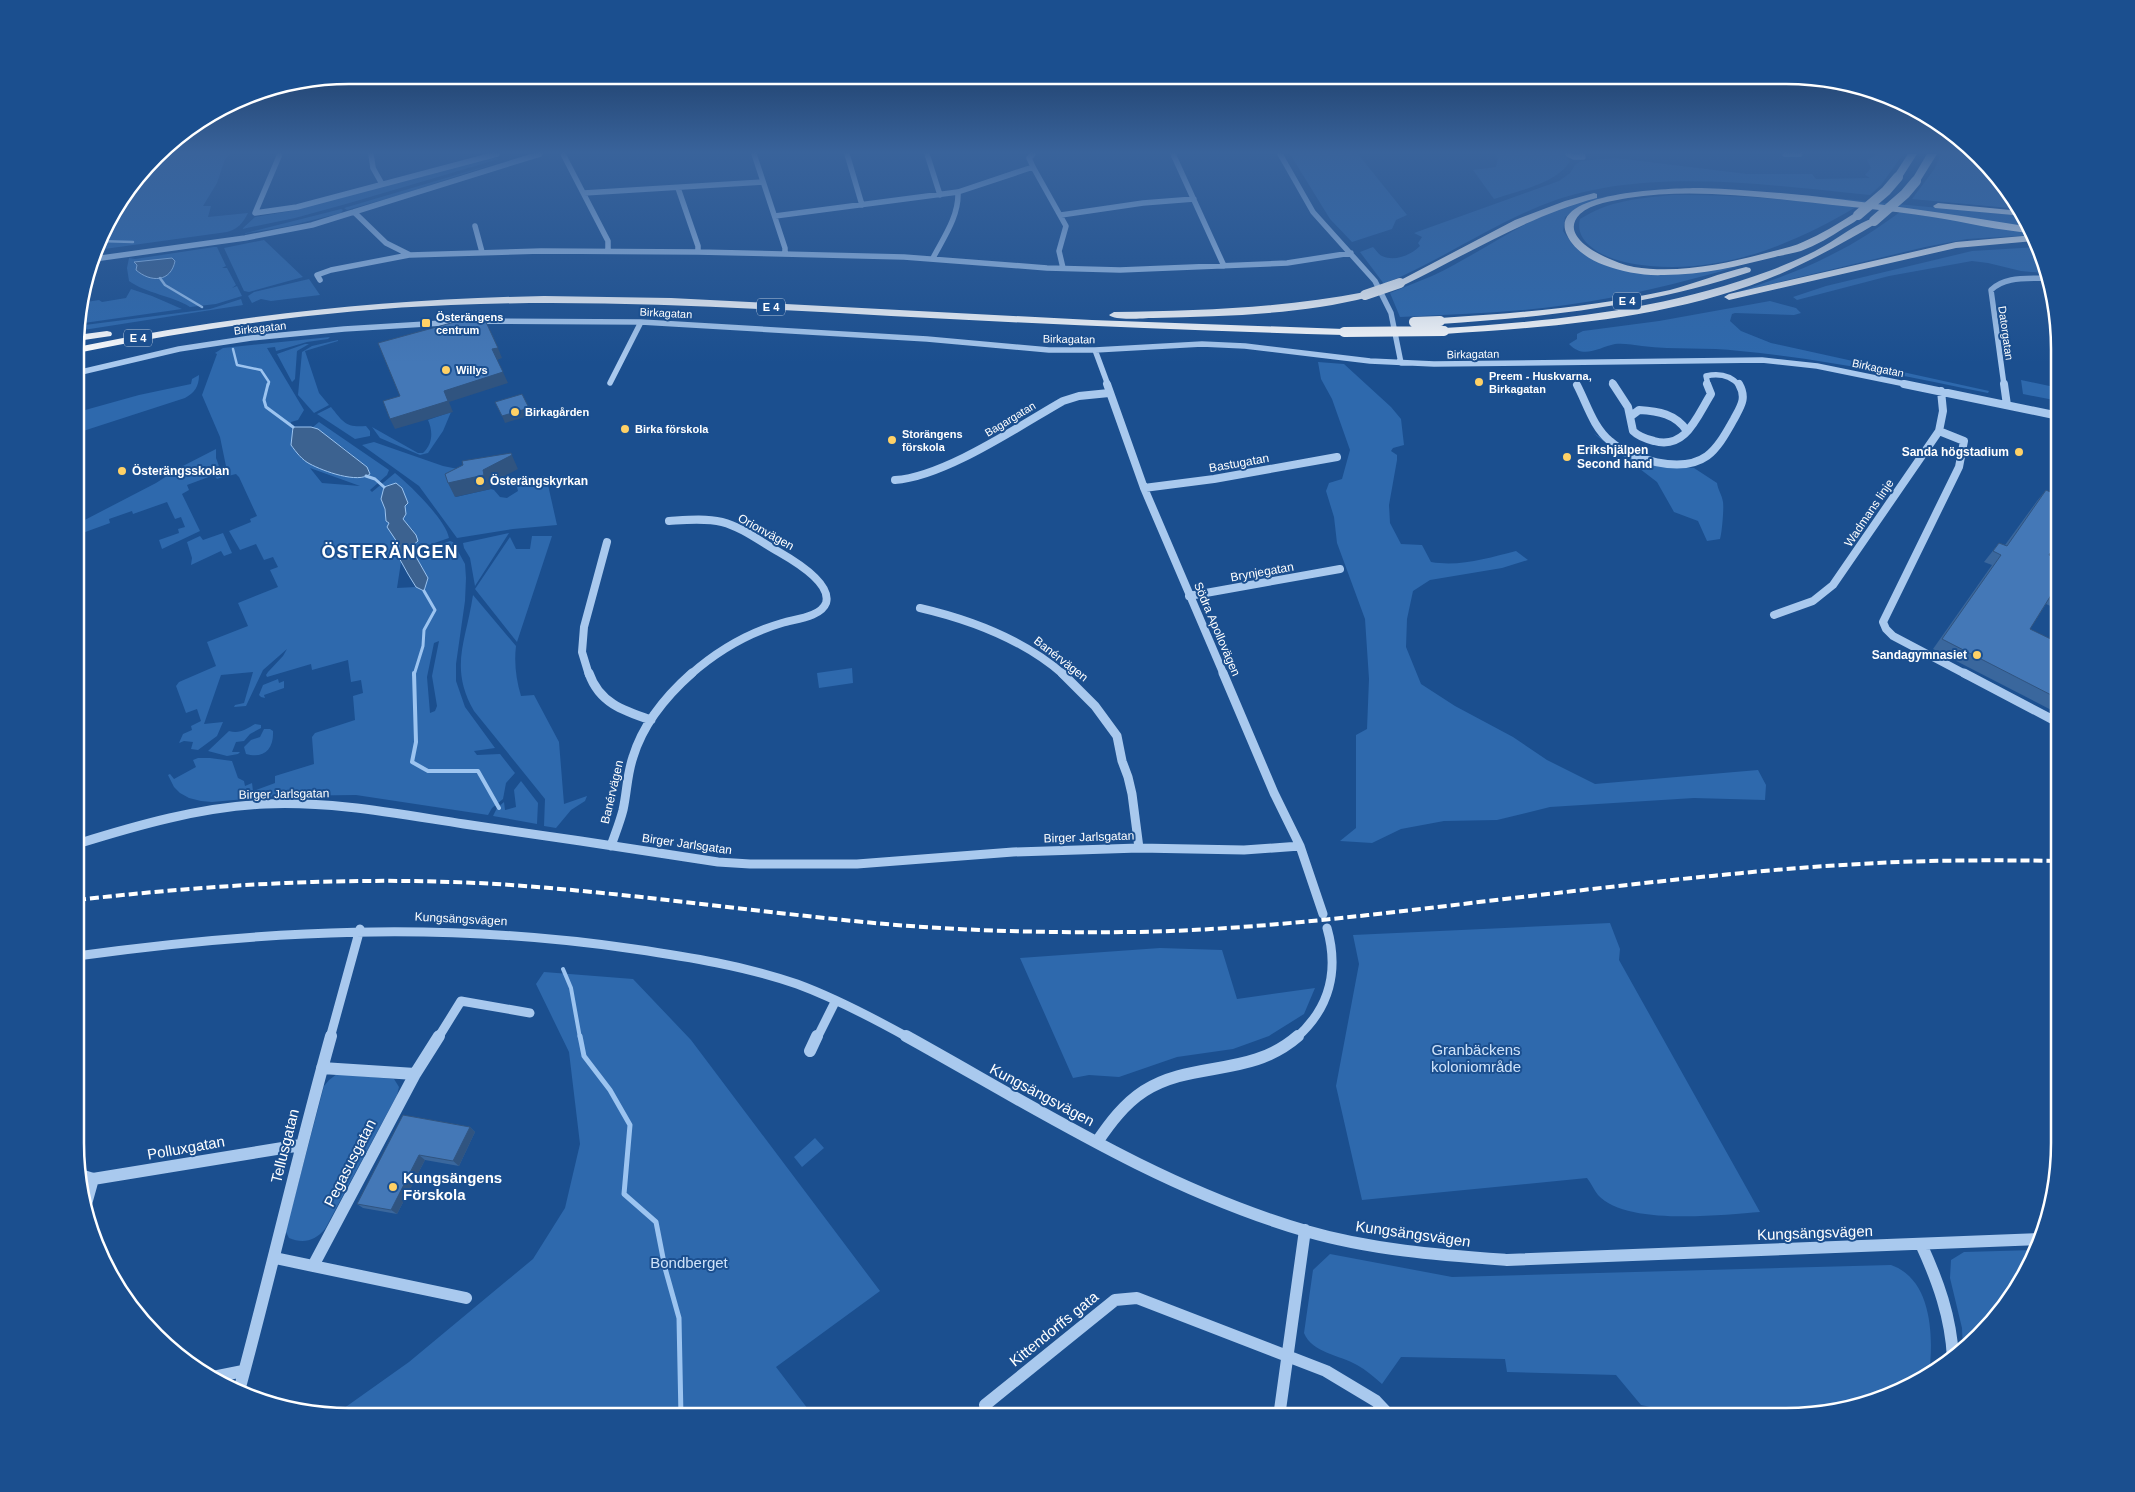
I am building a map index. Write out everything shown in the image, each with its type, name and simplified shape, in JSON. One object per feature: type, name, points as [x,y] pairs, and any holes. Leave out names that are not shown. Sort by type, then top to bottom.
[{"type":"highway","points":[[1114,315],[1198,314],[1268,310],[1305,306],[1365,294],[1400,283],[1431,269],[1517,224]]},
{"type":"highway","points":[[1570,224],[1569,228],[1572,237],[1578,245],[1595,256],[1618,265],[1657,272],[1679,272],[1726,266],[1805,245]]},
{"type":"highway","name":"E 4","points":[[1442,326],[1645,298],[1728,276],[1805,245],[1843,224]]},
{"type":"highway","name":"E 4","points":[[84,349],[198,327],[273,316],[421,303],[503,300],[645,301],[1233,330],[1442,326],[1511,328],[1575,321],[1656,307],[1742,285],[1823,252],[1870,224]]},
{"type":"highway","points":[[1992,224],[2023,229]]},
{"type":"highway","points":[[1656,307],[1742,295],[1956,246],[2027,238]]},
{"type":"highway","name":"E 4","points":[[84,339],[220,316],[336,301],[424,294],[506,291],[706,294],[1343,327]]},
{"type":"street","points":[[100,258],[273,233],[316,224]]},
{"type":"street","points":[[365,224],[380,240],[392,248],[410,255]]},
{"type":"street","points":[[600,224],[608,240],[608,250]]},
{"type":"street","points":[[690,224],[698,246],[698,252]]},
{"type":"street","points":[[777,224],[786,254]]},
{"type":"street","points":[[933,258],[950,224]]},
{"type":"street","points":[[1063,268],[1059,251],[1066,226],[1065,224]]},
{"type":"street","points":[[1205,224],[1224,266]]},
{"type":"street","points":[[1324,224],[1375,281],[1385,299],[1391,313],[1401,363]]},
{"type":"street","points":[[475,226],[482,252]]},
{"type":"street","points":[[320,280],[317,275],[331,270],[410,255],[434,256],[482,252],[608,250],[933,258],[1063,268],[1120,270],[1307,261],[1351,252]]},
{"type":"street","name":"Datorgatan","points":[[2006,405],[1992,315],[1991,290],[1995,285],[2002,282],[2041,278]]},
{"type":"street","name":"Birkagatan","points":[[84,371],[179,348],[251,338],[344,329],[475,321],[641,322],[927,339],[1042,349],[1095,350],[1202,344],[1245,346],[1401,363],[1762,360],[1817,366],[2051,414]]},
{"type":"street","points":[[610,383],[641,322]]},
{"type":"street","name":"Södra Apollovägen","points":[[1095,350],[1144,488],[1274,793],[1300,846],[1323,914]]},
{"type":"street","points":[[1577,384],[1602,434],[1617,446],[1643,459],[1675,464],[1691,463],[1705,458],[1714,450],[1743,404],[1744,396],[1740,386],[1733,377],[1706,376],[1705,380],[1711,394],[1687,431],[1681,439],[1675,442],[1658,443],[1639,436],[1632,430],[1630,424],[1631,416],[1623,397],[1612,382]]},
{"type":"street","name":"Wadmans linje","points":[[1774,615],[1814,603],[1825,595],[1939,431],[1943,420],[1944,408],[1941,391]]},
{"type":"street","name":"Bagargatan","points":[[894,480],[910,479],[966,456],[1063,400],[1079,396],[1109,393]]},
{"type":"street","points":[[1631,416],[1639,410],[1663,412],[1683,424],[1687,431]]},
{"type":"street","points":[[1939,431],[1964,441],[1959,467],[1882,622],[1886,629],[1894,636],[2051,719]]},
{"type":"street","name":"Bastugatan","points":[[1144,488],[1214,479],[1337,457]]},
{"type":"street","name":"Orionvägen","points":[[669,520],[710,520],[731,525],[793,560],[810,572],[821,583],[827,600],[826,606]]},
{"type":"street","points":[[607,542],[584,627],[582,652],[590,677],[607,702],[627,712],[651,720]]},
{"type":"street","name":"Brynjegatan","points":[[1189,596],[1340,569]]},
{"type":"street","name":"Banérvägen","points":[[611,846],[623,811],[628,770],[640,738],[651,720],[680,684],[712,658],[750,634],[819,612],[826,606]]},
{"type":"street","name":"Banérvägen","points":[[920,608],[951,614],[970,621],[1030,650],[1072,682],[1091,701],[1106,718],[1119,740],[1120,758],[1132,794],[1138,848]]},
{"type":"street","name":"Birger Jarlsgatan","points":[[84,842],[140,824],[199,812],[264,804],[308,804],[348,806],[718,862],[780,865],[858,864],[1013,852],[1138,848],[1244,850],[1300,846]]},
{"type":"street","points":[[1097,1142],[1115,1116],[1134,1098],[1152,1086],[1178,1075],[1243,1065],[1269,1056],[1292,1042],[1308,1028],[1320,1010],[1328,990],[1333,969],[1332,948],[1327,928]]},
{"type":"street","name":"Kungsängsvägen","points":[[84,955],[231,936],[360,929],[472,933],[613,945],[735,966],[780,978],[835,1002],[891,1029],[1097,1142],[1208,1194],[1305,1230],[1365,1244],[1420,1252],[1507,1260],[2033,1239]]},
{"type":"street","name":"Tellusgatan","points":[[240,1385],[275,1258],[301,1144],[360,929]]},
{"type":"street","name":"Pegasusgatan","points":[[313,1266],[400,1098],[460,1000],[530,1013]]},
{"type":"street","points":[[810,1051],[835,1002]]},
{"type":"street","points":[[322,1068],[415,1074]]},
{"type":"street","name":"Polluxgatan","points":[[86,1177],[94,1180],[301,1144]]},
{"type":"street","points":[[89,1195],[94,1180]]},
{"type":"street","points":[[1280,1408],[1305,1230]]},
{"type":"street","points":[[1921,1244],[1939,1284],[1953,1341],[1953,1350]]},
{"type":"street","points":[[275,1258],[466,1298]]},
{"type":"street","name":"Kittendorffs gata","points":[[986,1405],[1115,1300],[1137,1298],[1326,1371],[1376,1401],[1383,1408]]},
{"type":"street","points":[[221,1375],[243,1371]]},
{"type":"green space","points":[[115,224],[241,224],[227,232],[103,249]]},
{"type":"green space","points":[[248,224],[268,224],[242,229]]},
{"type":"green space","points":[[283,224],[298,224],[289,226],[242,234]]},
{"type":"green space","points":[[1334,224],[1394,224],[1392,229],[1352,242]]},
{"type":"green space","points":[[1440,224],[1501,224],[1424,266],[1384,284],[1360,252],[1373,247],[1380,255],[1387,258],[1407,255],[1420,246],[1418,243],[1422,237],[1414,233]]},
{"type":"green space","points":[[1527,224],[1564,224],[1563,231],[1573,245],[1640,272],[1702,272],[1736,267],[1631,294],[1588,302],[1504,312],[1400,317],[1390,293],[1432,276]]},
{"type":"green space","points":[[1825,224],[1783,244],[1757,253],[1704,265],[1677,267],[1650,266],[1608,257],[1584,240],[1579,225]]},
{"type":"green space","points":[[1883,224],[1976,224],[2024,231],[2026,235],[1967,239],[1925,247],[1738,292],[1820,261]]},
{"type":"green space","points":[[2002,224],[2020,224],[2022,226]]},
{"type":"green space","points":[[264,240],[303,277],[249,292],[244,291],[224,248]]},
{"type":"green space","points":[[217,247],[226,266],[222,268],[227,268],[236,285],[232,288],[237,286],[242,296],[216,304],[190,307],[143,289],[129,281],[127,268],[129,258],[135,259]]},
{"type":"green space","points":[[2031,247],[2040,273],[2021,271],[1972,261],[1889,276],[1797,300],[1793,297],[1826,286],[1972,251]]},
{"type":"green space","points":[[309,279],[320,295],[271,301],[261,299],[252,303],[248,296],[254,292]]},
{"type":"green space","points":[[131,289],[182,309],[85,323],[88,302],[99,300],[102,302],[126,298]]},
{"type":"green space","points":[[241,299],[243,305],[84,330],[85,325],[210,309]]},
{"type":"green space","points":[[1770,301],[1796,308],[1801,313],[1794,315],[1735,313],[1732,314],[1730,321],[1741,331],[1771,343],[1989,391],[1988,393],[1926,380],[1771,354],[1622,344],[1615,344],[1586,352],[1575,349],[1569,344],[1577,339],[1577,334],[1583,331],[1659,321]]},
{"type":"green space","points":[[330,337],[276,351],[275,347],[267,348],[304,410],[298,420],[291,422],[293,438],[291,445],[324,470],[345,477],[367,467],[313,427],[319,422],[389,470],[387,475],[370,490],[372,492],[395,473],[435,513],[449,538],[411,551],[413,530],[406,524],[384,490],[383,502],[386,521],[389,523],[399,545],[398,556],[401,562],[397,588],[416,587],[424,591],[428,578],[414,554],[450,541],[453,542],[465,564],[466,578],[465,601],[456,664],[456,681],[465,707],[495,748],[474,751],[477,755],[500,754],[515,773],[506,783],[503,799],[492,808],[488,815],[356,795],[277,796],[212,802],[189,798],[174,787],[168,775],[170,774],[174,779],[196,767],[193,760],[198,758],[232,761],[238,778],[244,781],[245,786],[252,783],[253,791],[275,783],[275,776],[314,764],[312,737],[315,733],[355,720],[353,696],[363,693],[361,680],[351,682],[348,660],[312,670],[311,664],[267,677],[268,672],[287,649],[263,670],[246,706],[234,707],[244,703],[253,672],[221,675],[204,724],[223,722],[217,736],[198,750],[191,749],[193,742],[184,741],[179,743],[183,734],[192,730],[191,726],[201,721],[197,709],[186,713],[176,686],[179,682],[216,666],[207,642],[248,626],[238,603],[278,587],[270,570],[278,567],[273,557],[264,560],[256,544],[240,550],[229,531],[251,522],[250,519],[257,516],[239,477],[236,474],[228,476],[220,437],[202,395],[217,354],[215,353],[223,348]],"holes":[[[310,468],[360,486],[322,483]],[[439,641],[432,676],[437,706],[435,711],[430,713],[427,677],[434,643]]]},
{"type":"green space","points":[[338,340],[305,351],[319,393],[329,405],[314,413],[298,395],[302,352],[312,346]]},
{"type":"green space","points":[[309,344],[297,351],[295,379],[292,382],[277,354]]},
{"type":"green space","points":[[1318,362],[1344,364],[1391,407],[1401,419],[1404,445],[1393,448],[1391,451],[1397,455],[1397,460],[1389,505],[1390,523],[1401,544],[1422,545],[1431,562],[1463,563],[1516,551],[1528,560],[1502,568],[1430,580],[1413,591],[1407,619],[1406,647],[1421,684],[1455,706],[1513,737],[1547,760],[1595,784],[1758,770],[1766,785],[1765,800],[1694,798],[1550,807],[1497,820],[1444,821],[1401,829],[1372,843],[1340,841],[1356,828],[1356,735],[1367,729],[1369,679],[1365,619],[1337,543],[1334,517],[1326,491],[1329,483],[1342,479],[1350,450],[1332,399],[1321,379]]},
{"type":"green space","points":[[199,375],[195,389],[185,398],[84,431],[84,410],[139,395],[191,384],[192,379]]},
{"type":"green space","points":[[2021,380],[2051,386],[2051,399],[2023,394]]},
{"type":"green space","points":[[331,407],[349,425],[366,426],[370,431],[370,436],[355,439],[317,414]]},
{"type":"green space","points":[[451,412],[443,431],[428,453],[420,455],[380,438],[372,427],[418,453],[423,453],[429,446],[431,437],[428,420]]},
{"type":"green space","points":[[1593,433],[1639,461],[1656,466],[1694,468],[1717,483],[1723,505],[1720,539],[1707,541],[1698,521],[1674,512],[1657,482]]},
{"type":"green space","points":[[374,442],[443,466],[458,469],[456,497],[491,489],[500,497],[507,498],[518,491],[517,487],[511,484],[519,482],[522,486],[531,482],[529,478],[546,476],[557,525],[513,529],[457,538],[419,486],[362,445]]},
{"type":"green space","points":[[216,449],[216,458],[223,477],[217,479],[214,475],[187,485],[189,490],[182,494],[200,531],[162,549],[159,540],[179,533],[178,529],[185,527],[181,517],[175,519],[167,502],[133,514],[132,511],[109,519],[110,523],[84,532],[84,520],[156,483],[181,467]]},
{"type":"green space","points":[[223,533],[232,553],[224,556],[221,551],[191,565],[192,558],[187,542],[200,536],[203,540]]},
{"type":"green space","points":[[509,533],[475,586],[470,558],[463,543]]},
{"type":"green space","points":[[532,536],[552,536],[517,642],[475,589],[510,537],[516,549],[530,549]]},
{"type":"green space","points":[[473,595],[516,646],[516,671],[521,696],[534,695],[559,742],[564,804],[587,796],[585,801],[571,810],[556,828],[544,826],[545,799],[474,711],[466,695],[461,667]]},
{"type":"green space","points":[[852,668],[853,683],[819,688],[817,673]]},
{"type":"green space","points":[[278,679],[279,683],[284,681],[284,688],[264,695],[265,698],[259,695],[263,685]]},
{"type":"green space","points":[[255,724],[261,725],[261,728],[250,734],[244,741],[236,742],[232,752],[240,752],[238,754],[227,756],[208,751],[229,731],[240,731]]},
{"type":"green space","points":[[264,729],[273,731],[270,748],[263,754],[246,754],[244,747],[251,740],[260,737]]},
{"type":"green space","points":[[521,781],[538,803],[537,824],[493,816],[497,808],[504,802],[505,810],[516,807],[514,790]]},
{"type":"green space","name":"Granbäckens koloniområde","points":[[1610,923],[1620,949],[1619,960],[1760,1212],[1675,1216],[1651,1215],[1630,1211],[1611,1205],[1598,1195],[1587,1178],[1362,1200],[1336,1086],[1359,964],[1353,935]]},
{"type":"green space","points":[[1160,948],[1222,950],[1237,999],[1315,988],[1304,1014],[1269,1036],[1233,1049],[1177,1057],[1119,1077],[1089,1075],[1073,1078],[1020,958]]},
{"type":"green space","name":"Bondberget","points":[[544,972],[633,979],[691,1040],[880,1291],[776,1367],[807,1408],[344,1408],[409,1362],[533,1259],[565,1208],[580,1144],[569,1052],[536,984]]},
{"type":"green space","points":[[337,1074],[394,1079],[399,1087],[397,1095],[325,1229],[313,1239],[304,1241],[294,1240],[289,1238],[286,1232],[288,1222],[324,1086]]},
{"type":"green space","points":[[815,1138],[824,1148],[802,1167],[794,1157]]},
{"type":"green space","points":[[2029,1250],[2016,1276],[1997,1305],[1963,1342],[1962,1328],[1950,1278],[1951,1260],[1964,1252]]},
{"type":"green space","points":[[1330,1254],[1452,1277],[1891,1265],[1905,1272],[1915,1283],[1922,1296],[1930,1327],[1929,1367],[1904,1381],[1871,1394],[1838,1403],[1804,1408],[1655,1408],[1641,1405],[1616,1375],[1507,1372],[1505,1359],[1401,1357],[1382,1384],[1357,1365],[1327,1353],[1308,1340],[1304,1333],[1313,1270]]},
{"type":"shaded area","points":[[172,258],[175,261],[173,268],[165,277],[160,278],[148,277],[142,274],[136,270],[137,265],[134,262]]},
{"type":"shaded area","points":[[293,427],[318,429],[367,467],[370,474],[365,477],[349,477],[332,473],[307,462],[299,456],[291,445]]},
{"type":"shaded area","points":[[396,483],[402,488],[408,503],[405,506],[406,514],[403,519],[416,535],[418,541],[412,546],[411,551],[428,578],[424,591],[416,587],[408,574],[398,556],[399,545],[387,527],[389,523],[386,521],[385,509],[381,499],[384,487]]},
{"type":"building","name":"Willys","points":[[473,317],[486,322],[498,348],[492,349],[503,372],[444,391],[448,401],[390,419],[383,401],[400,396],[378,343]]},
{"type":"building","points":[[522,394],[529,408],[502,416],[495,402]]},
{"type":"building","points":[[511,453],[512,455],[483,470],[484,475],[448,483],[445,474],[463,465],[462,461]]},
{"type":"building","name":"Sandagymnasiet","points":[[2046,490],[2051,492],[2051,552],[2049,555],[2051,556],[2051,595],[2030,629],[2051,639],[2051,695],[1942,639],[2001,555],[1993,551],[1999,543],[2007,546]]},
{"type":"building","name":"Kungsängens Förskola","points":[[403,1115],[470,1127],[453,1161],[419,1155],[391,1210],[357,1204]]},
{"type":"waterway","points":[[107,241],[133,242]]},
{"type":"waterway","points":[[160,278],[165,285],[202,307]]},
{"type":"waterway","points":[[233,349],[237,365],[261,370],[269,382],[268,385]]},
{"type":"waterway","points":[[268,384],[264,400],[266,407],[293,427]]},
{"type":"waterway","points":[[366,476],[375,479],[384,487]]},
{"type":"waterway","points":[[414,675],[423,646],[424,630],[435,610],[424,591]]},
{"type":"waterway","points":[[414,675],[416,742],[412,762],[428,771],[478,771],[499,808]]},
{"type":"waterway","points":[[563,969],[571,988],[580,1038]]},
{"type":"waterway","points":[[580,1036],[584,1056],[610,1090],[630,1125],[624,1194],[656,1222],[665,1268],[679,1318],[681,1408]]},
{"type":"railway","points":[[84,899],[129,894],[286,883],[339,881],[444,882],[543,887],[906,926],[1004,931],[1133,932],[1283,924],[1669,880],[1807,867],[1919,861],[2051,861]]},
{"type":"place","name":"Österängens centrum","points":[[426,323]]},
{"type":"place","name":"Willys","points":[[446,370]]},
{"type":"place","name":"Preem - Huskvarna, Birkagatan","points":[[1479,382]]},
{"type":"place","name":"Birkagården","points":[[515,412]]},
{"type":"place","name":"Birka förskola","points":[[625,429]]},
{"type":"place","name":"Storängens förskola","points":[[892,440]]},
{"type":"place","name":"Sanda högstadium","points":[[2019,452]]},
{"type":"place","name":"Erikshjälpen Second hand","points":[[1567,457]]},
{"type":"place","name":"Österängsskolan","points":[[122,471]]},
{"type":"place","name":"Österängskyrkan","points":[[480,481]]},
{"type":"place","name":"Sandagymnasiet","points":[[1977,655]]},
{"type":"place","name":"Kungsängens Förskola","points":[[393,1187]]},
{"type":"district","name":"ÖSTERÄNGEN","points":[[390,552]]}]
